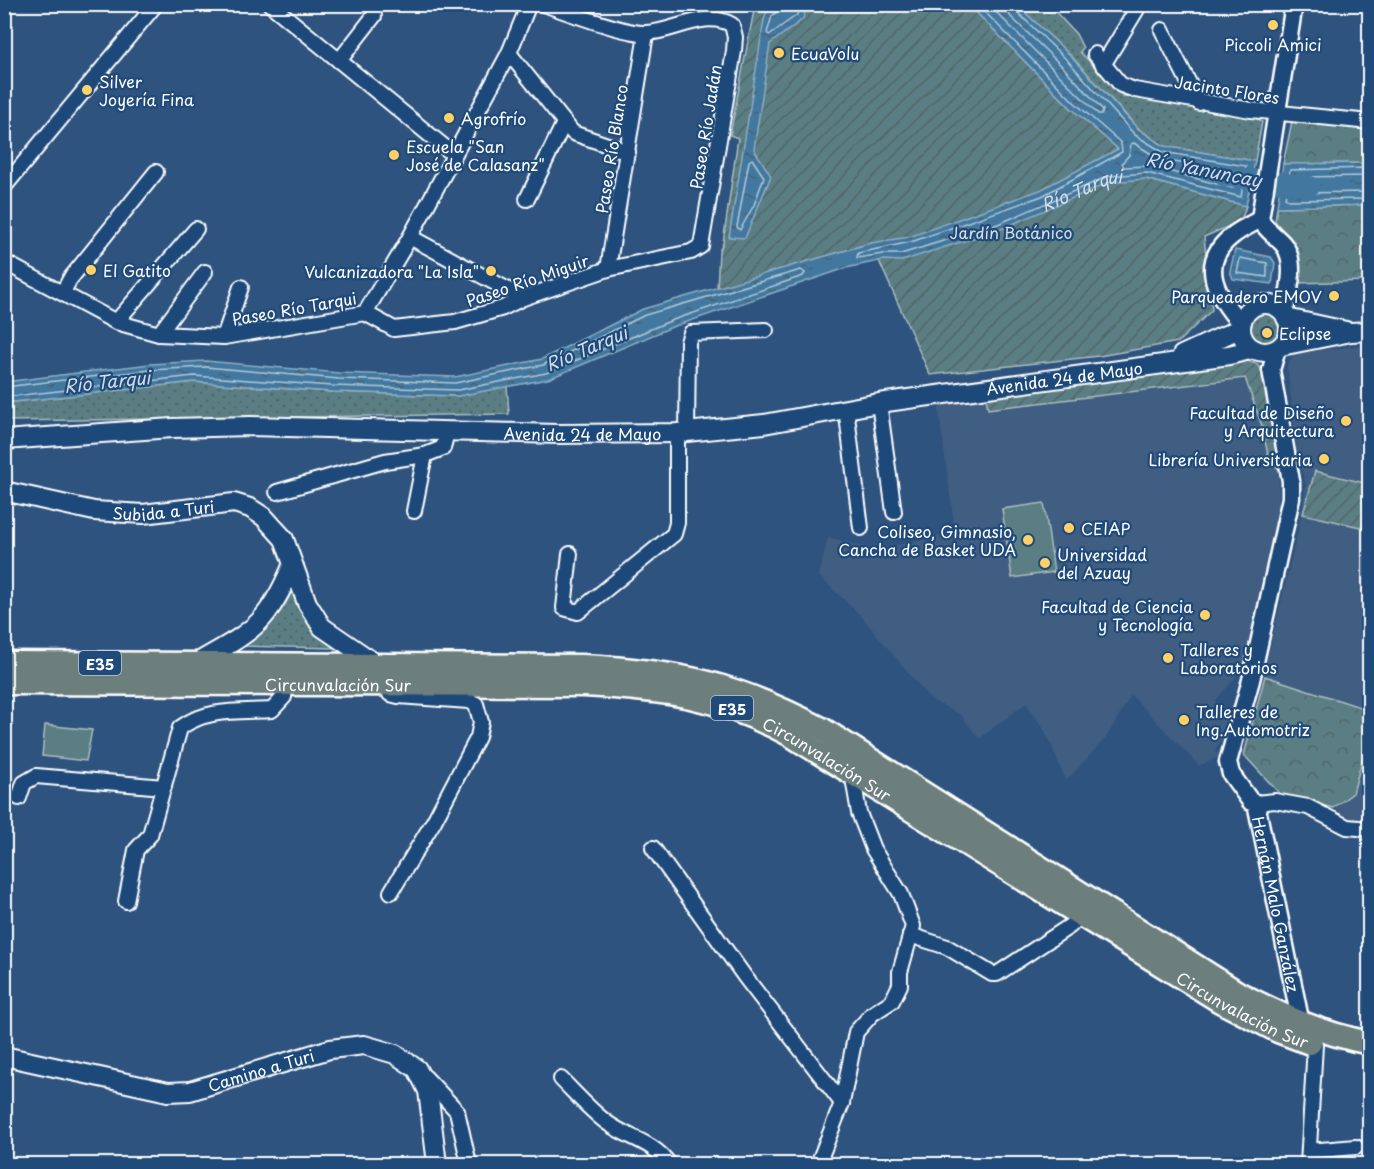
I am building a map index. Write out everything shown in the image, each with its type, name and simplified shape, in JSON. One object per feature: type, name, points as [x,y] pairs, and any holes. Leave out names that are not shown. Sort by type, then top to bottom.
[{"type":"highway","name":"Circunvalación Sur","points":[[4,663],[195,664],[584,685],[696,696],[762,720],[852,772],[1220,1001],[1278,1031],[1315,1045],[1370,1058]]},
{"type":"highway","name":"Circunvalación Sur","points":[[4,683],[286,683],[381,674],[582,666],[639,669],[685,676],[758,698],[822,729],[1238,993],[1301,1024]]},
{"type":"highway","name":"E35","points":[[1301,1024],[1341,1037],[1370,1043]]},
{"type":"main road","points":[[1351,332],[1285,316],[1270,305],[1259,306],[1250,311],[1242,327],[1245,341],[1256,350],[1351,332],[1370,331]]},
{"type":"main road","points":[[1279,347],[1289,330],[1285,316]]},
{"type":"main road","name":"Avenida 24 de Mayo","points":[[1155,364],[1242,327]]},
{"type":"main road","name":"Avenida 24 de Mayo","points":[[4,440],[172,428],[250,426],[447,432],[682,433],[764,424],[879,403],[1256,350]]},
{"type":"main road","name":"Subida a Turi","points":[[4,490],[94,510],[143,514],[234,503],[264,517],[284,539],[292,566],[314,617],[322,627],[381,674]]},
{"type":"main road","points":[[195,664],[260,623],[278,599],[292,566]]},
{"type":"main road","name":"Camino a Turi","points":[[4,1056],[168,1092],[190,1091],[228,1082],[345,1047],[364,1045],[395,1054],[417,1069]]},
{"type":"main road","points":[[417,1069],[428,1091],[437,1164]]},
{"type":"street","points":[[4,187],[156,4]]},
{"type":"street","points":[[270,4],[453,154]]},
{"type":"street","name":"Paseo Río Tarqui","points":[[4,262],[116,322],[159,334],[224,337],[365,313],[410,237],[509,53],[529,4]]},
{"type":"street","points":[[543,4],[646,33]]},
{"type":"street","points":[[1285,316],[1290,276],[1289,258],[1284,245],[1270,233],[1260,219],[1294,4]]},
{"type":"street","name":"Jacinto Flores","points":[[1137,9],[1099,59],[1121,85],[1199,103],[1370,122]]},
{"type":"street","points":[[339,61],[374,16]]},
{"type":"street","name":"Paseo Río Jadán","points":[[646,33],[709,19],[722,19],[732,25],[735,44],[701,246]]},
{"type":"street","points":[[1162,30],[1199,103]]},
{"type":"street","name":"Paseo Río Blanco","points":[[608,269],[646,33]]},
{"type":"street","points":[[509,53],[573,133],[628,152]]},
{"type":"street","points":[[528,199],[564,123]]},
{"type":"street","points":[[63,292],[70,279],[156,172]]},
{"type":"street","points":[[1242,327],[1219,296],[1214,282],[1213,267],[1219,248],[1233,235],[1260,219]]},
{"type":"street","points":[[116,322],[196,229]]},
{"type":"street","points":[[410,237],[523,298]]},
{"type":"street","name":"Paseo Río Miguir","points":[[365,313],[394,329],[417,328],[465,320],[608,269],[691,252],[701,246]]},
{"type":"street","points":[[159,334],[205,272]]},
{"type":"street","points":[[224,337],[241,288]]},
{"type":"street","points":[[570,554],[564,608],[578,612],[674,534],[677,523],[688,342],[691,333],[766,330]]},
{"type":"street","name":"Hernán Malo Ganzález","points":[[1271,370],[1279,347]]},
{"type":"street","name":"Hernán Malo Ganzález","points":[[1256,350],[1271,370],[1291,481],[1291,498],[1251,680],[1228,762],[1232,774],[1251,802],[1256,803],[1301,1024]]},
{"type":"street","points":[[879,403],[894,512]]},
{"type":"street","points":[[846,408],[861,528]]},
{"type":"street","points":[[277,492],[385,461],[424,455],[443,448],[447,432]]},
{"type":"street","points":[[414,511],[424,455]]},
{"type":"street","points":[[381,674],[390,694],[469,701],[476,704],[481,722],[478,737],[434,821],[391,892]]},
{"type":"street","points":[[126,901],[136,850],[150,835],[180,728],[193,718],[206,714],[272,710],[284,697],[286,683]]},
{"type":"street","points":[[818,1164],[842,1103],[856,1032],[872,1014],[892,1001],[900,985],[900,972],[913,926],[901,894],[873,849],[859,813],[852,772]]},
{"type":"street","points":[[19,798],[24,783],[36,776],[164,787]]},
{"type":"street","points":[[1256,803],[1275,801],[1308,807],[1347,827],[1370,829]]},
{"type":"street","points":[[653,848],[745,977],[842,1103]]},
{"type":"street","points":[[910,935],[947,947],[992,974],[998,974],[1070,926],[1081,915]]},
{"type":"street","points":[[1315,1045],[1309,1158],[1356,1147]]},
{"type":"street","points":[[417,1069],[457,1111],[469,1164]]},
{"type":"street","points":[[561,1079],[606,1123],[662,1154],[669,1164]]},
{"type":"shaded area","points":[[1369,345],[1369,823],[1344,822],[1340,812],[1333,808],[1281,795],[1244,755],[1298,531],[1306,485],[1298,459],[1287,365],[1294,353]]},
{"type":"shaded area","name":"Universidad del Azuay","points":[[1248,361],[1256,364],[1265,372],[1279,469],[1279,507],[1242,670],[1215,701],[1228,713],[1229,720],[1225,734],[1215,751],[1221,756],[1199,766],[1131,695],[1106,738],[1066,781],[1045,731],[1026,703],[979,739],[961,715],[930,699],[862,617],[819,576],[828,537],[876,550],[955,532],[938,405]]},
{"type":"green space","name":"Jardín Botánico","points":[[755,5],[969,5],[1071,108],[1118,149],[1146,179],[1246,206],[1241,221],[1204,237],[1212,310],[1178,342],[1099,356],[930,375],[871,243],[717,288],[719,252],[723,243],[738,138],[730,135]]},
{"type":"green space","points":[[1017,5],[1049,5],[1076,34],[1083,48],[1080,52],[1123,96],[1256,117],[1262,122],[1255,161],[1164,146],[1139,129],[1072,57]]},
{"type":"green space","points":[[1292,121],[1369,129],[1369,163],[1283,164]]},
{"type":"green space","points":[[1369,205],[1369,281],[1296,283],[1294,244],[1275,221],[1277,207]]},
{"type":"green space","points":[[1265,313],[1276,318],[1281,329],[1276,340],[1265,345],[1254,340],[1249,329],[1254,318]]},
{"type":"green space","points":[[1248,361],[1256,364],[1265,372],[1279,469],[1269,460],[1262,426],[1245,378],[988,409],[986,398]]},
{"type":"green space","points":[[194,382],[332,392],[458,396],[507,386],[509,414],[5,421],[4,403]]},
{"type":"green space","points":[[1315,471],[1369,484],[1369,529],[1303,514]]},
{"type":"green space","name":"Coliseo, Gimnasio, Cancha de Basket UDA","points":[[1044,503],[1054,572],[1012,578],[1002,509]]},
{"type":"green space","points":[[293,588],[308,622],[335,648],[238,646],[264,629],[278,615]]},
{"type":"green space","points":[[1265,676],[1369,710],[1369,734],[1353,793],[1333,808],[1281,795],[1244,755]]},
{"type":"green space","points":[[45,725],[92,730],[86,761],[42,756]]},
{"type":"water","points":[[779,4],[807,5],[803,19],[770,44],[754,149],[771,176],[745,238],[729,237],[764,20],[767,11]]},
{"type":"water","name":"Río Tarqui","points":[[969,5],[1017,5],[1072,57],[1138,129],[1164,146],[1255,161],[1246,206],[1146,179],[1110,182],[1001,229],[902,261],[883,260],[846,268],[672,327],[548,379],[458,396],[332,392],[194,382],[5,403],[5,382],[150,364],[206,361],[339,373],[455,377],[542,359],[643,309],[871,243],[909,237],[1040,190],[1118,149],[1071,108]]},
{"type":"water","points":[[1369,163],[1369,205],[1277,207],[1283,164]]},
{"type":"water","points":[[1235,250],[1271,257],[1275,263],[1272,284],[1233,279],[1230,271]]},
{"type":"waterway","name":"Río Yanuncay","points":[[1224,176],[1309,186]]},
{"type":"place","name":"Piccoli Amici","points":[[1273,25]]},
{"type":"place","name":"EcuaVolu","points":[[779,53]]},
{"type":"place","name":"Silver Joyería Fina","points":[[87,90]]},
{"type":"place","name":"Agrofrío","points":[[449,118]]},
{"type":"place","name":"Escuela \"San José de Calasanz\"","points":[[394,155]]},
{"type":"place","name":"El Gatito","points":[[91,270]]},
{"type":"place","name":"Vulcanizadora \"La Isla\"","points":[[491,271]]},
{"type":"place","name":"Parqueadero EMOV","points":[[1334,296]]},
{"type":"place","name":"Eclipse","points":[[1267,333]]},
{"type":"place","name":"Facultad de Diseño y Arquitectura","points":[[1346,421]]},
{"type":"place","name":"Librería Universitaria","points":[[1324,459]]},
{"type":"place","name":"CEIAP","points":[[1069,528]]},
{"type":"place","name":"Coliseo, Gimnasio, Cancha de Basket UDA","points":[[1028,540]]},
{"type":"place","name":"Universidad del Azuay","points":[[1045,563]]},
{"type":"place","name":"Facultad de Ciencia y Tecnología","points":[[1205,615]]},
{"type":"place","name":"Talleres y Laboratorios","points":[[1168,658]]},
{"type":"place","name":"Talleres de Ing.Automotriz","points":[[1184,720]]}]
